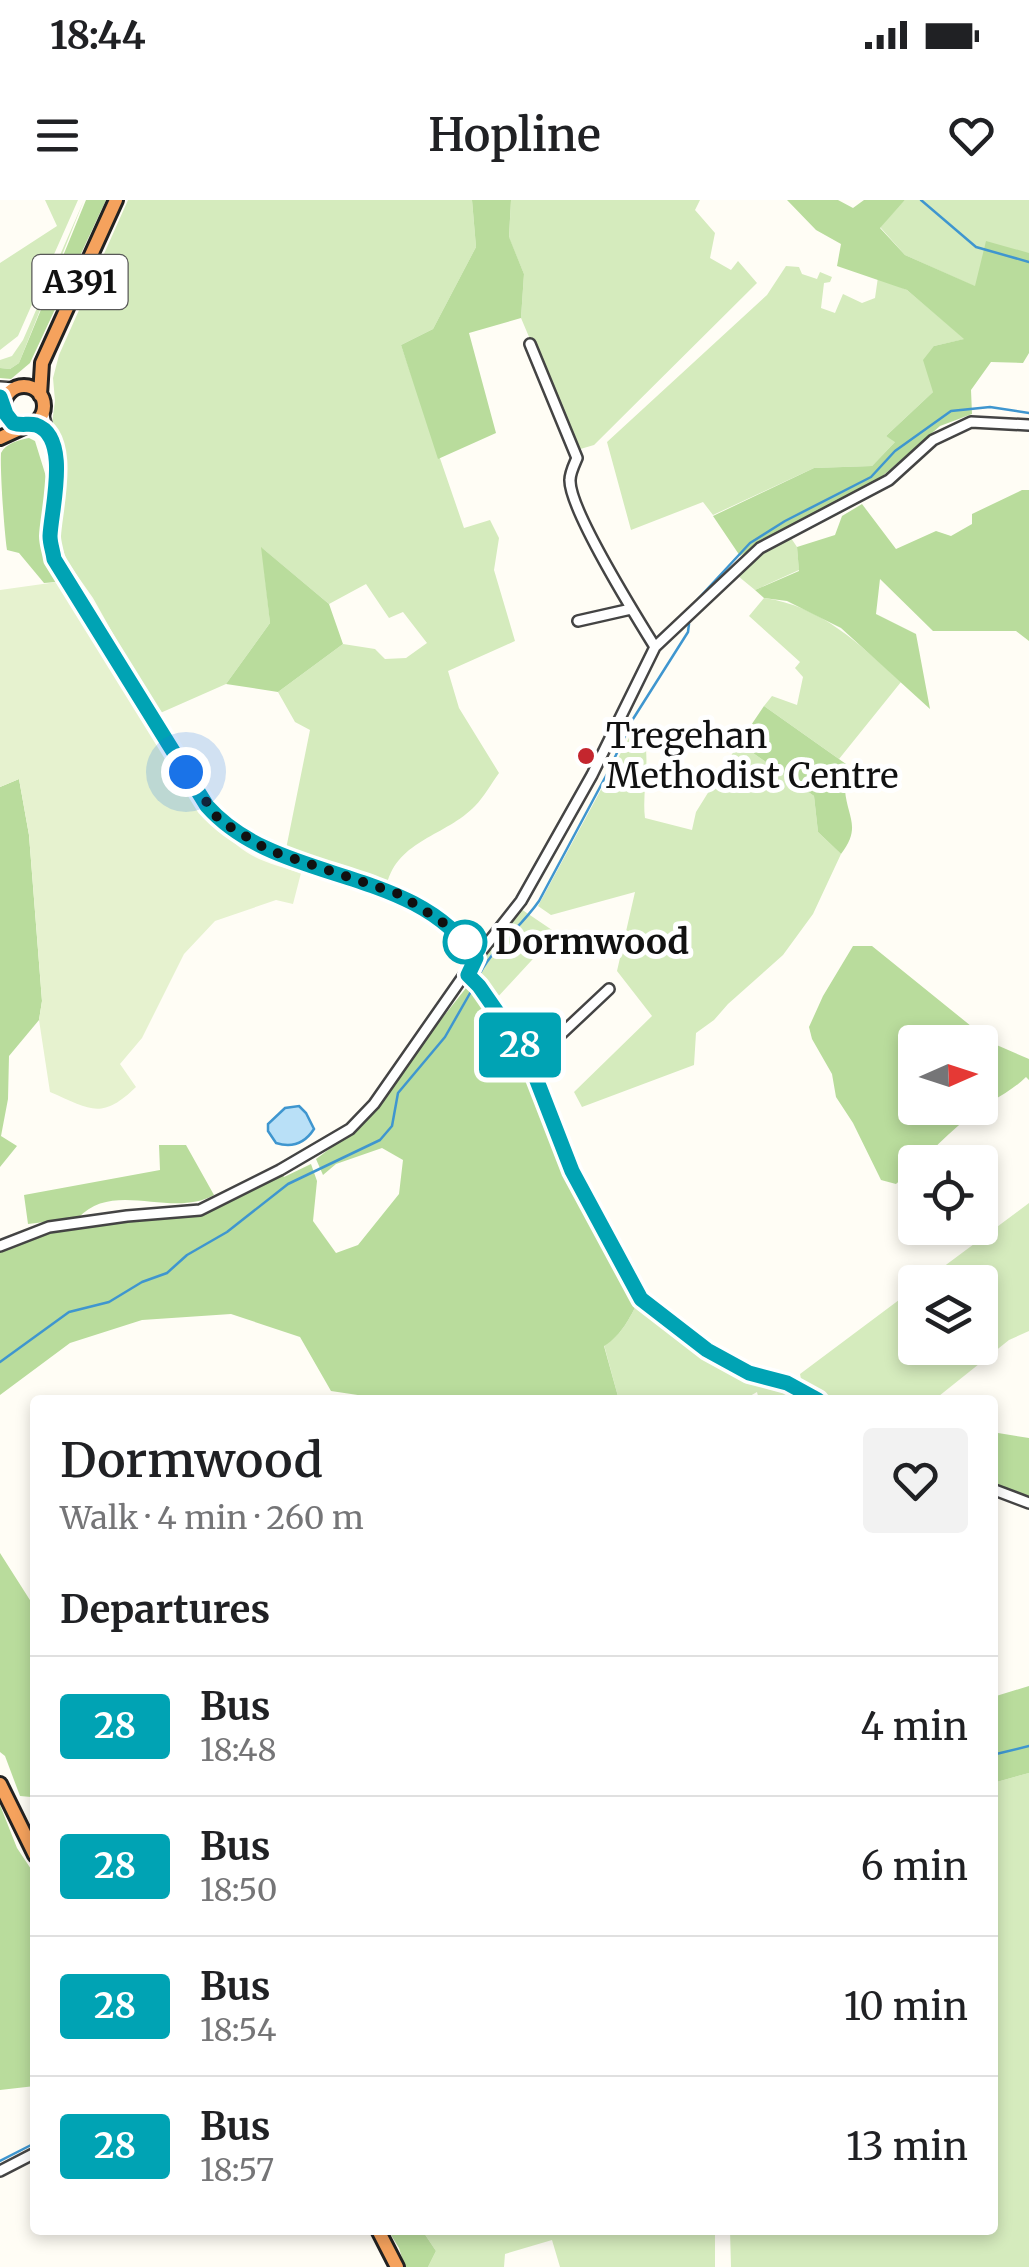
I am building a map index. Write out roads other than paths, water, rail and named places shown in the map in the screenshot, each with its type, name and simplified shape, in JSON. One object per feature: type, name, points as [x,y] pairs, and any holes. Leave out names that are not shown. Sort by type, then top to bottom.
[{"type":"highway","name":"A391","points":[[40,394],[42,363],[116,200]]},
{"type":"highway","name":"A391","points":[[11,388],[42,363]]},
{"type":"highway","points":[[11,388],[32,388],[40,394],[42,411],[30,425],[0,436],[3,405],[11,388]]},
{"type":"highway","points":[[3,405],[13,423],[30,425]]},
{"type":"highway","points":[[0,1784],[30,1845]]},
{"type":"highway","points":[[381,2235],[398,2267]]},
{"type":"street","points":[[530,344],[576,458],[571,490],[596,545],[656,646]]},
{"type":"street","points":[[42,411],[58,474],[50,539],[54,559],[207,806],[219,820],[268,850],[399,894],[459,933],[476,958]]},
{"type":"street","points":[[0,1246],[49,1228],[200,1210],[350,1130],[473,980],[476,958],[521,901],[592,775],[656,646],[760,548],[889,480],[933,440],[971,422],[1029,425]]},
{"type":"street","points":[[30,425],[46,434]]},
{"type":"street","points":[[578,621],[631,609]]},
{"type":"street","points":[[473,980],[527,1055],[572,1171],[641,1299],[707,1350],[749,1373],[787,1383],[809,1395]]},
{"type":"street","points":[[527,1055],[558,1037],[609,990]]},
{"type":"street","points":[[998,1492],[1029,1503]]},
{"type":"street","points":[[0,2171],[30,2156]]},
{"type":"water","points":[[299,1106],[314,1129],[298,1143],[276,1143],[268,1124],[285,1108]]},
{"type":"waterway","points":[[921,200],[976,247],[1029,262]]},
{"type":"waterway","points":[[698,599],[750,543],[871,477],[895,451],[951,411],[990,407],[1029,413]]},
{"type":"waterway","points":[[476,981],[489,959],[539,901],[633,719],[688,632],[689,624]]},
{"type":"waterway","points":[[0,1362],[69,1312],[109,1302],[142,1282],[167,1273],[288,1184],[380,1140],[392,1126],[398,1093],[445,1037],[473,988]]},
{"type":"waterway","points":[[998,1754],[1029,1746]]},
{"type":"waterway","points":[[0,2161],[30,2146]]},
{"type":"place","name":"Tregehan Methodist Centre","points":[[586,756]]},
{"type":"place","name":"Dormwood","points":[[465,942]]}]
